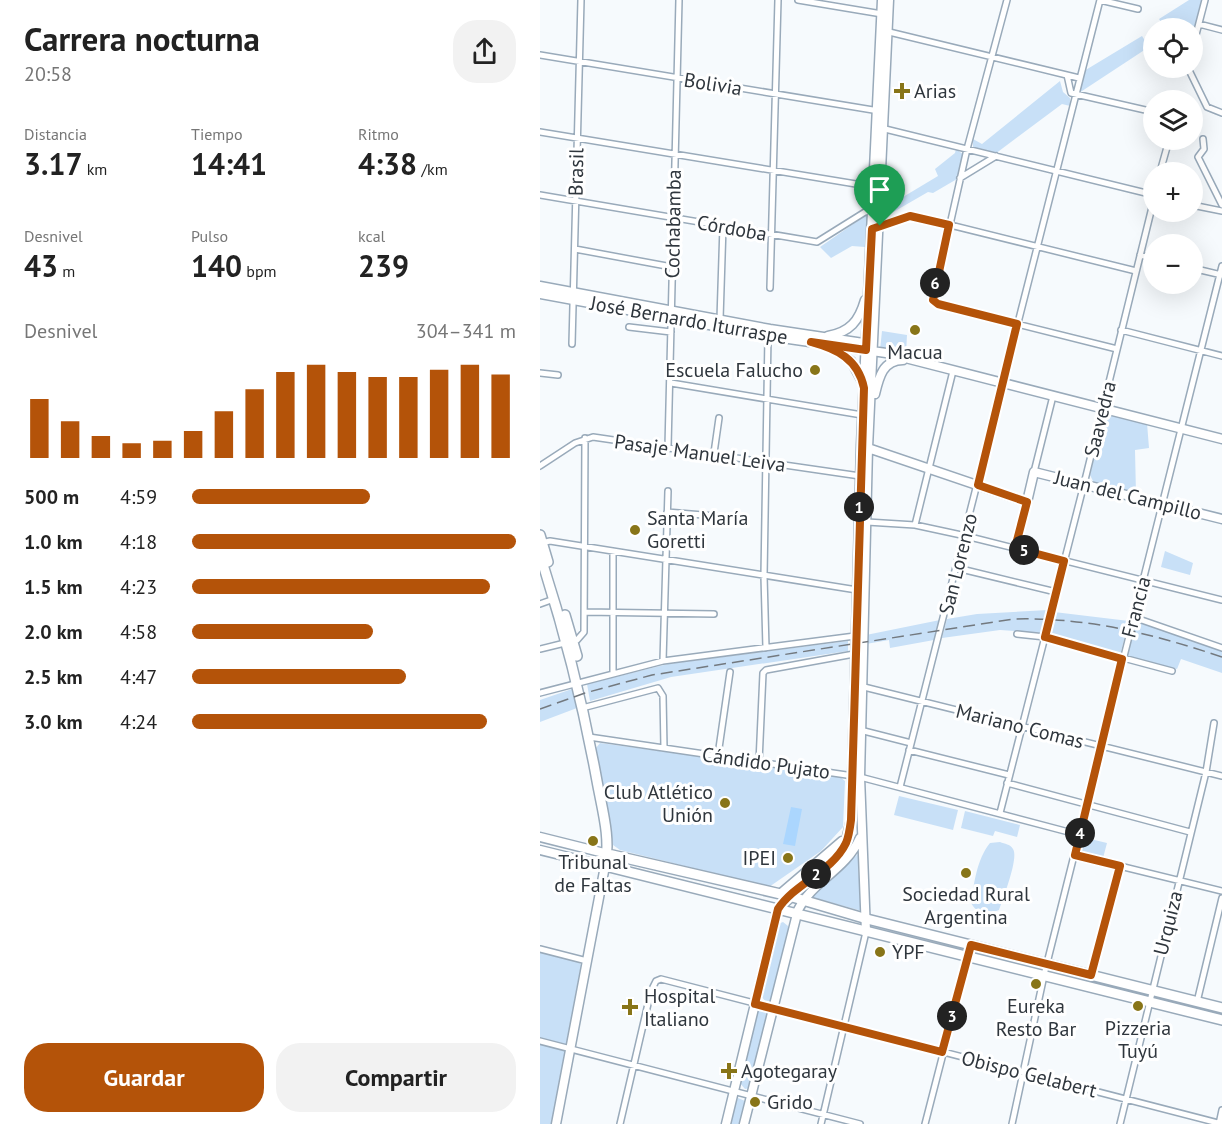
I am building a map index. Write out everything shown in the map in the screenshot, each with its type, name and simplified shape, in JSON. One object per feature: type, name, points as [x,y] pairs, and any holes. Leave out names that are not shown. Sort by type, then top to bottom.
[{"type":"main road","points":[[882,0],[885,15]]},
{"type":"main road","points":[[726,1124],[778,909],[785,895],[833,860],[845,845],[849,831],[857,729],[864,476],[862,415],[870,348],[884,31],[889,0]]},
{"type":"main road","points":[[877,210],[874,188],[881,128]]},
{"type":"main road","points":[[812,339],[840,333],[855,324],[864,305],[876,228]]},
{"type":"main road","points":[[869,279],[869,430]]},
{"type":"main road","name":"José Bernardo Iturraspe","points":[[540,286],[574,296],[720,319],[812,339],[870,348],[1222,439]]},
{"type":"main road","name":"José Bernardo Iturraspe","points":[[540,294],[574,296]]},
{"type":"main road","name":"José Bernardo Iturraspe","points":[[671,313],[768,336],[812,339]]},
{"type":"main road","points":[[812,339],[848,358],[859,373],[864,388]]},
{"type":"main road","points":[[864,446],[882,372],[894,361],[910,360]]},
{"type":"main road","name":"Juan del Campillo","points":[[864,446],[1027,502]]},
{"type":"main road","points":[[1027,502],[1034,472]]},
{"type":"main road","name":"Juan del Campillo","points":[[1034,472],[1222,519]]},
{"type":"main road","points":[[858,686],[855,636],[867,522],[864,476]]},
{"type":"main road","points":[[541,540],[580,681],[586,707],[588,734]]},
{"type":"main road","points":[[540,557],[570,641]]},
{"type":"main road","points":[[556,1124],[608,854],[580,681]]},
{"type":"main road","points":[[855,776],[867,919],[866,932]]},
{"type":"main road","points":[[744,1124],[796,913],[802,902],[846,862],[861,835]]},
{"type":"main road","points":[[540,837],[785,895],[802,902],[867,919],[1222,1008]]},
{"type":"main road","points":[[540,850],[1222,1020]]},
{"type":"main road","points":[[706,892],[712,879]]},
{"type":"main road","points":[[717,895],[723,882]]},
{"type":"street","name":"Brasil","points":[[572,344],[581,0]]},
{"type":"street","name":"Cochabamba","points":[[668,447],[676,77],[680,0]]},
{"type":"street","points":[[770,288],[773,93],[778,0]]},
{"type":"street","points":[[798,0],[885,15]]},
{"type":"street","points":[[1007,0],[967,149],[932,296],[938,304],[1117,349]]},
{"type":"street","points":[[1100,0],[1138,9]]},
{"type":"street","name":"San Lorenzo","points":[[900,787],[921,700],[966,536],[1036,246],[1100,0]]},
{"type":"street","points":[[1201,18],[1206,0]]},
{"type":"street","points":[[1203,25],[1222,30]]},
{"type":"street","points":[[884,31],[1079,78]]},
{"type":"street","name":"Bolivia","points":[[540,55],[882,111]]},
{"type":"street","points":[[1067,75],[1068,89],[1075,95],[1143,110]]},
{"type":"street","points":[[1193,78],[1207,107],[1222,112]]},
{"type":"street","points":[[881,128],[1143,192]]},
{"type":"street","points":[[540,132],[874,188]]},
{"type":"street","points":[[1203,140],[1204,149],[1198,157],[1222,205]]},
{"type":"street","points":[[960,178],[996,156]]},
{"type":"street","name":"Córdoba","points":[[540,195],[822,241],[865,212],[877,210]]},
{"type":"street","points":[[1203,207],[1222,211]]},
{"type":"street","points":[[876,228],[910,216],[1136,271]]},
{"type":"street","name":"Saavedra","points":[[1000,813],[1148,222]]},
{"type":"street","points":[[720,319],[723,226]]},
{"type":"street","points":[[575,249],[672,267]]},
{"type":"street","name":"Francia","points":[[1012,1124],[1044,976],[1222,266]]},
{"type":"street","points":[[1203,271],[1221,275]]},
{"type":"street","points":[[629,327],[671,332]]},
{"type":"street","points":[[1121,330],[1222,356]]},
{"type":"street","points":[[766,648],[764,576],[768,336]]},
{"type":"street","points":[[915,525],[953,371]]},
{"type":"street","points":[[540,374],[558,375]]},
{"type":"street","points":[[671,383],[862,415]]},
{"type":"street","points":[[1034,472],[1053,396]]},
{"type":"street","points":[[714,453],[719,418]]},
{"type":"street","name":"Pasaje Manuel Leiva","points":[[585,438],[593,437],[714,453],[765,463],[864,476]]},
{"type":"street","points":[[540,466],[585,438]]},
{"type":"street","points":[[540,649],[579,639],[584,632],[585,438]]},
{"type":"street","points":[[663,661],[668,491]]},
{"type":"street","points":[[1015,548],[1027,502]]},
{"type":"street","points":[[667,512],[715,516]]},
{"type":"street","points":[[867,522],[915,525],[966,536],[1222,600]]},
{"type":"street","points":[[541,540],[861,591]]},
{"type":"street","points":[[613,551],[613,674]]},
{"type":"street","points":[[957,568],[1056,592]]},
{"type":"street","points":[[540,604],[554,599]]},
{"type":"street","points":[[585,612],[664,611],[714,614]]},
{"type":"street","points":[[1133,617],[1222,648]]},
{"type":"street","points":[[1017,634],[1045,637],[1172,671]]},
{"type":"street","points":[[540,693],[663,661],[855,636]]},
{"type":"street","points":[[759,762],[763,673],[766,670],[855,654]]},
{"type":"street","points":[[718,755],[730,672]]},
{"type":"street","name":"Mariano Comas","points":[[858,686],[1222,776]]},
{"type":"street","points":[[586,707],[654,687],[661,690],[664,748]]},
{"type":"street","name":"Urquiza","points":[[1120,1124],[1150,990],[1206,772],[1214,723]]},
{"type":"street","points":[[857,729],[911,743]]},
{"type":"street","name":"Cándido Pujato","points":[[588,734],[664,748],[855,776],[1080,835]]},
{"type":"street","points":[[909,750],[1009,775]]},
{"type":"street","points":[[1007,783],[1190,832]]},
{"type":"street","points":[[1075,855],[1222,891]]},
{"type":"street","points":[[1091,975],[1120,866]]},
{"type":"street","points":[[1197,1002],[1222,898]]},
{"type":"street","points":[[821,1124],[866,932]]},
{"type":"street","points":[[925,1124],[971,945]]},
{"type":"street","points":[[540,949],[588,961]]},
{"type":"street","name":"Obispo Gelabert","points":[[633,1066],[651,991],[656,981],[661,979],[1220,1124]]},
{"type":"street","points":[[540,1041],[860,1124]]},
{"type":"street","points":[[620,1124],[633,1066]]},
{"type":"street","points":[[1220,1124],[1222,1110]]},
{"type":"shaded area","points":[[1189,0],[1202,0],[1198,18],[1161,18]]},
{"type":"shaded area","points":[[1142,36],[1143,38],[1143,51],[1079,93],[1084,71]]},
{"type":"shaded area","points":[[1060,81],[1063,92],[1070,98],[1070,106],[1062,104],[995,154],[973,147],[973,139],[982,144]]},
{"type":"shaded area","points":[[956,149],[964,155],[957,179],[933,193],[928,192],[883,218],[883,209],[938,176],[935,169],[955,153]]},
{"type":"shaded area","points":[[869,213],[865,247],[852,246],[831,258],[820,247]]},
{"type":"shaded area","points":[[882,331],[907,335],[906,354],[880,350]]},
{"type":"shaded area","points":[[1110,414],[1147,423],[1149,448],[1135,450],[1136,494],[1094,483],[1090,475],[1104,417]]},
{"type":"shaded area","points":[[1165,551],[1193,563],[1190,575],[1161,567]]},
{"type":"shaded area","points":[[1048,610],[1042,633],[1000,630],[942,638],[947,619],[977,614]]},
{"type":"shaded area","points":[[1054,612],[1129,621],[1120,655],[1049,635]]},
{"type":"shaded area","points":[[940,620],[934,640],[890,648],[889,640],[866,644],[866,635]]},
{"type":"shaded area","points":[[1140,622],[1222,651],[1222,673],[1181,659],[1177,669],[1126,657],[1134,625]]},
{"type":"shaded area","points":[[848,641],[848,651],[671,677],[590,701],[587,684],[668,664]]},
{"type":"shaded area","points":[[572,689],[577,708],[540,722],[540,700]]},
{"type":"shaded area","name":"Club Atlético Unión","points":[[600,743],[838,775],[845,781],[843,827],[821,851],[769,887],[620,850],[613,845],[596,748]]},
{"type":"shaded area","points":[[899,796],[958,810],[953,830],[894,815]]},
{"type":"shaded area","points":[[965,811],[1020,825],[1017,837],[995,831],[993,836],[961,828]]},
{"type":"shaded area","points":[[1082,837],[1107,843],[1103,858],[1078,852]]},
{"type":"shaded area","points":[[1000,842],[1013,849],[1014,861],[999,910],[983,913],[971,903],[977,872],[982,856],[990,843]]},
{"type":"shaded area","points":[[859,853],[862,911],[811,897]]},
{"type":"shaded area","points":[[783,922],[788,926],[788,930],[771,1001],[766,1002],[761,996],[778,924]]},
{"type":"shaded area","points":[[540,951],[578,961],[581,965],[551,1124],[540,1124]]},
{"type":"shaded area","points":[[762,1009],[767,1012],[767,1017],[750,1088],[745,1089],[740,1083],[757,1011]]},
{"type":"shaded area","points":[[738,1098],[745,1101],[741,1124],[728,1124]]},
{"type":"water","points":[[791,807],[802,809],[795,846],[783,844]]},
{"type":"railway","points":[[540,709],[585,693],[652,675],[1014,619],[1094,624],[1145,634],[1222,657]]},
{"type":"place","name":"Arias","points":[[902,91]]},
{"type":"place","name":"Macua","points":[[915,330]]},
{"type":"place","name":"Escuela Falucho","points":[[815,370]]},
{"type":"place","name":"Santa María Goretti","points":[[635,530]]},
{"type":"place","name":"Club Atlético Unión","points":[[725,803]]},
{"type":"place","name":"Tribunal de Faltas","points":[[593,841]]},
{"type":"place","name":"IPEI","points":[[788,858]]},
{"type":"place","name":"Sociedad Rural Argentina","points":[[966,873]]},
{"type":"place","name":"YPF","points":[[880,952]]},
{"type":"place","name":"Eureka Resto Bar","points":[[1036,984]]},
{"type":"place","name":"Pizzeria Tuyú","points":[[1138,1006]]},
{"type":"place","name":"Hospital Italiano","points":[[630,1007]]},
{"type":"place","name":"Agotegaray","points":[[729,1071]]},
{"type":"place","name":"Grido","points":[[755,1102]]},
{"type":"route","points":[[910,216],[949,225],[932,296],[933,300],[938,304],[1017,324],[978,485],[1027,502],[1015,548],[1064,561],[1045,637],[1122,659],[1075,855],[1120,866],[1091,975],[971,945],[942,1052],[755,1004],[778,909],[786,899],[833,860],[845,845],[851,820],[864,388],[859,373],[848,358],[841,352],[811,342],[866,350],[872,229],[880,226],[910,216]]}]
